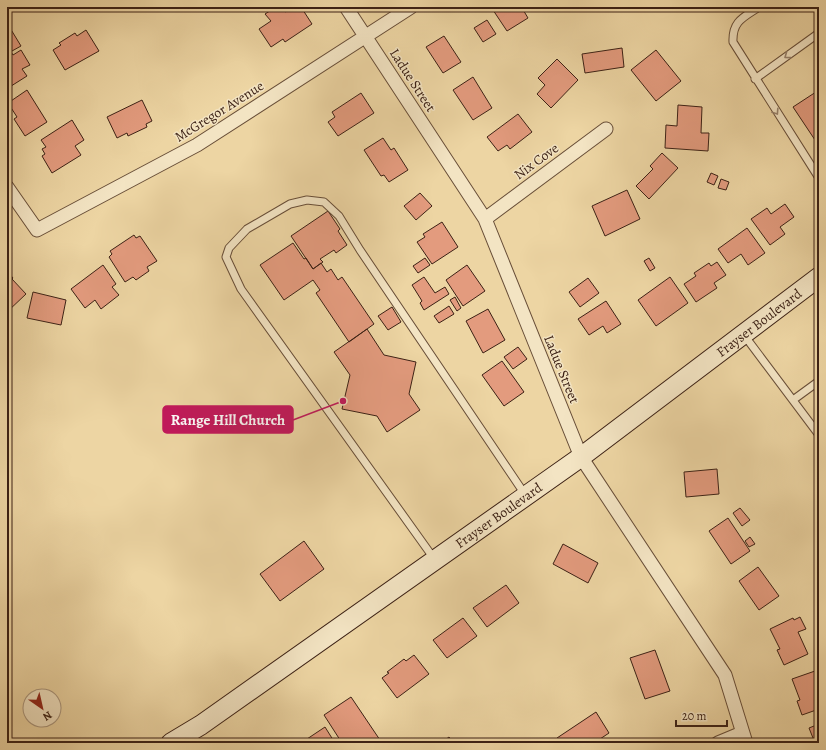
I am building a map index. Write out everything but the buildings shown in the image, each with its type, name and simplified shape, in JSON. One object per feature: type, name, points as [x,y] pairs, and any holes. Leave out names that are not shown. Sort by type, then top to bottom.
[{"type":"main road","name":"Frayser Boulevard","points":[[171,743],[201,725],[581,458],[819,277]]},
{"type":"street","name":"Ladue Street","points":[[346,7],[485,219],[581,458],[725,674],[744,738]]},
{"type":"street","name":"McGregor Avenue","points":[[7,187],[37,230],[198,145],[411,7]]},
{"type":"street","name":"Nix Cove","points":[[485,219],[606,129]]},
{"type":"street","points":[[718,743],[744,738]]},
{"type":"lane","points":[[759,7],[739,20],[734,29],[733,42],[819,178]]},
{"type":"lane","points":[[755,79],[819,33]]},
{"type":"lane","points":[[435,560],[241,289],[226,257],[229,248],[247,229],[290,204],[307,200],[324,202],[339,216],[360,250],[526,496]]},
{"type":"lane","points":[[743,334],[819,435]]},
{"type":"lane","points":[[792,400],[819,380]]},
{"type":"place","name":"Range Hill Church","points":[[343,401]]}]
